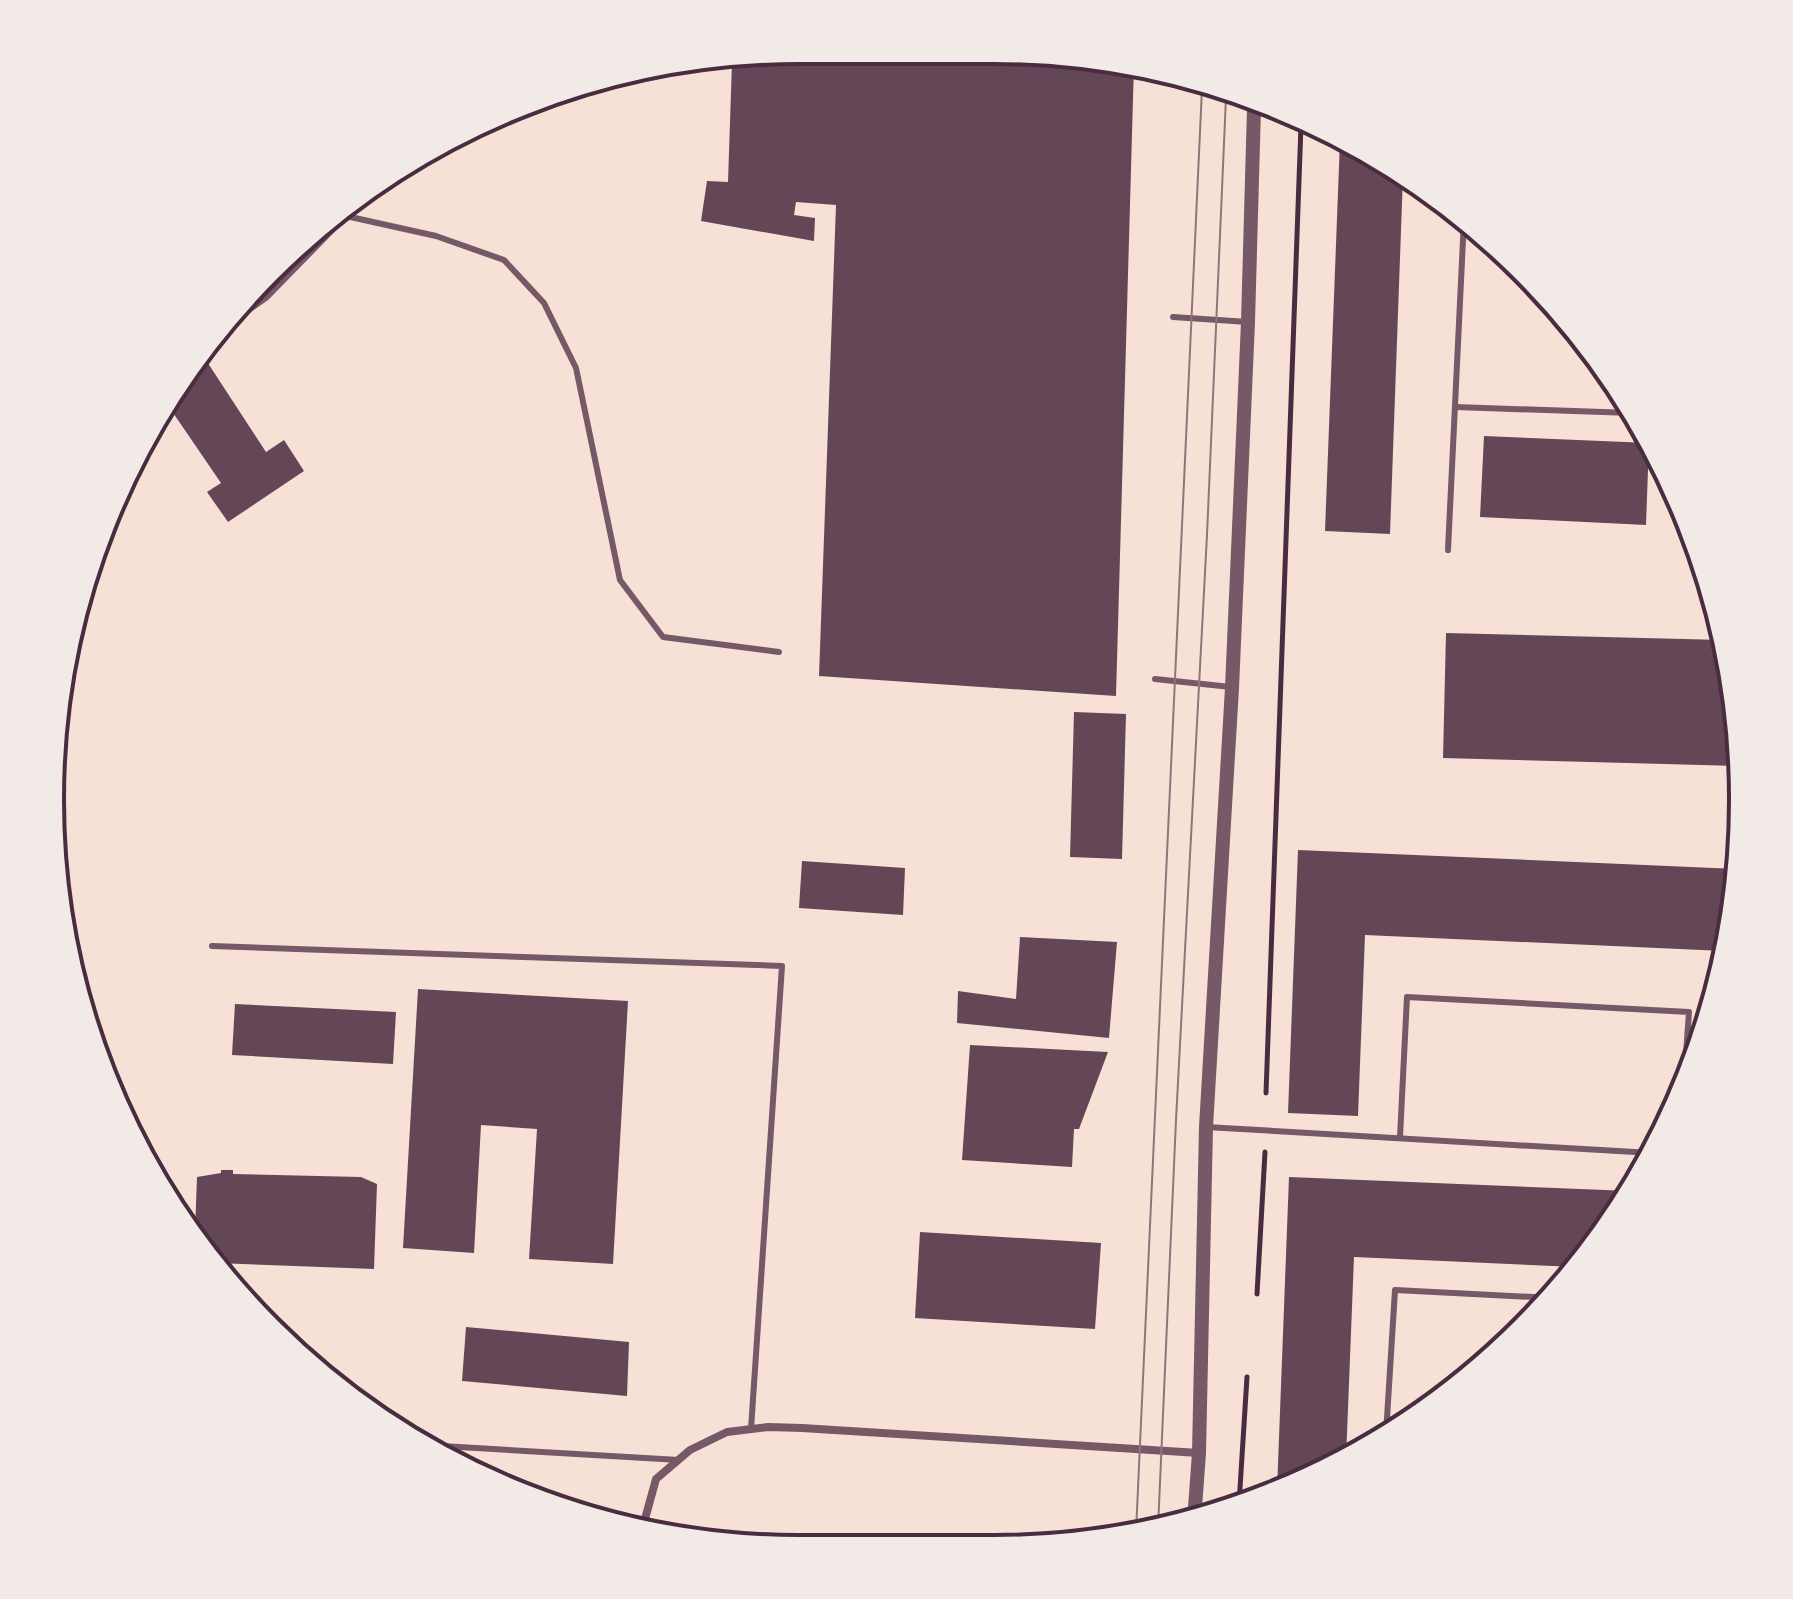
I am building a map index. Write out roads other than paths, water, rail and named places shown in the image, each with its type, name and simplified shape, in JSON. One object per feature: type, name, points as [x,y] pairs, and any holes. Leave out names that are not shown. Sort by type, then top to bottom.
[{"type":"street","points":[[1195,1507],[1206,1127],[1232,688],[1254,112]]},
{"type":"street","points":[[645,1518],[656,1479],[690,1450],[727,1432],[751,1429],[817,1428],[1199,1453]]},
{"type":"lane","points":[[351,217],[436,236],[504,260],[544,303],[576,368],[620,580],[663,637],[779,652]]},
{"type":"lane","points":[[1448,550],[1463,235]]},
{"type":"lane","points":[[256,305],[319,243]]},
{"type":"lane","points":[[1173,317],[1248,322]]},
{"type":"lane","points":[[1455,407],[1618,413]]},
{"type":"lane","points":[[1155,679],[1232,688]]},
{"type":"lane","points":[[212,946],[782,966],[751,1429]]},
{"type":"lane","points":[[1400,1137],[1407,997],[1689,1012],[1687,1045]]},
{"type":"lane","points":[[1206,1127],[1638,1152]]},
{"type":"lane","points":[[1387,1420],[1395,1290],[1534,1297]]},
{"type":"lane","points":[[451,1447],[679,1460]]},
{"type":"tram line","points":[[1136,1521],[1202,94]]},
{"type":"tram line","points":[[1159,1516],[1226,102]]}]
